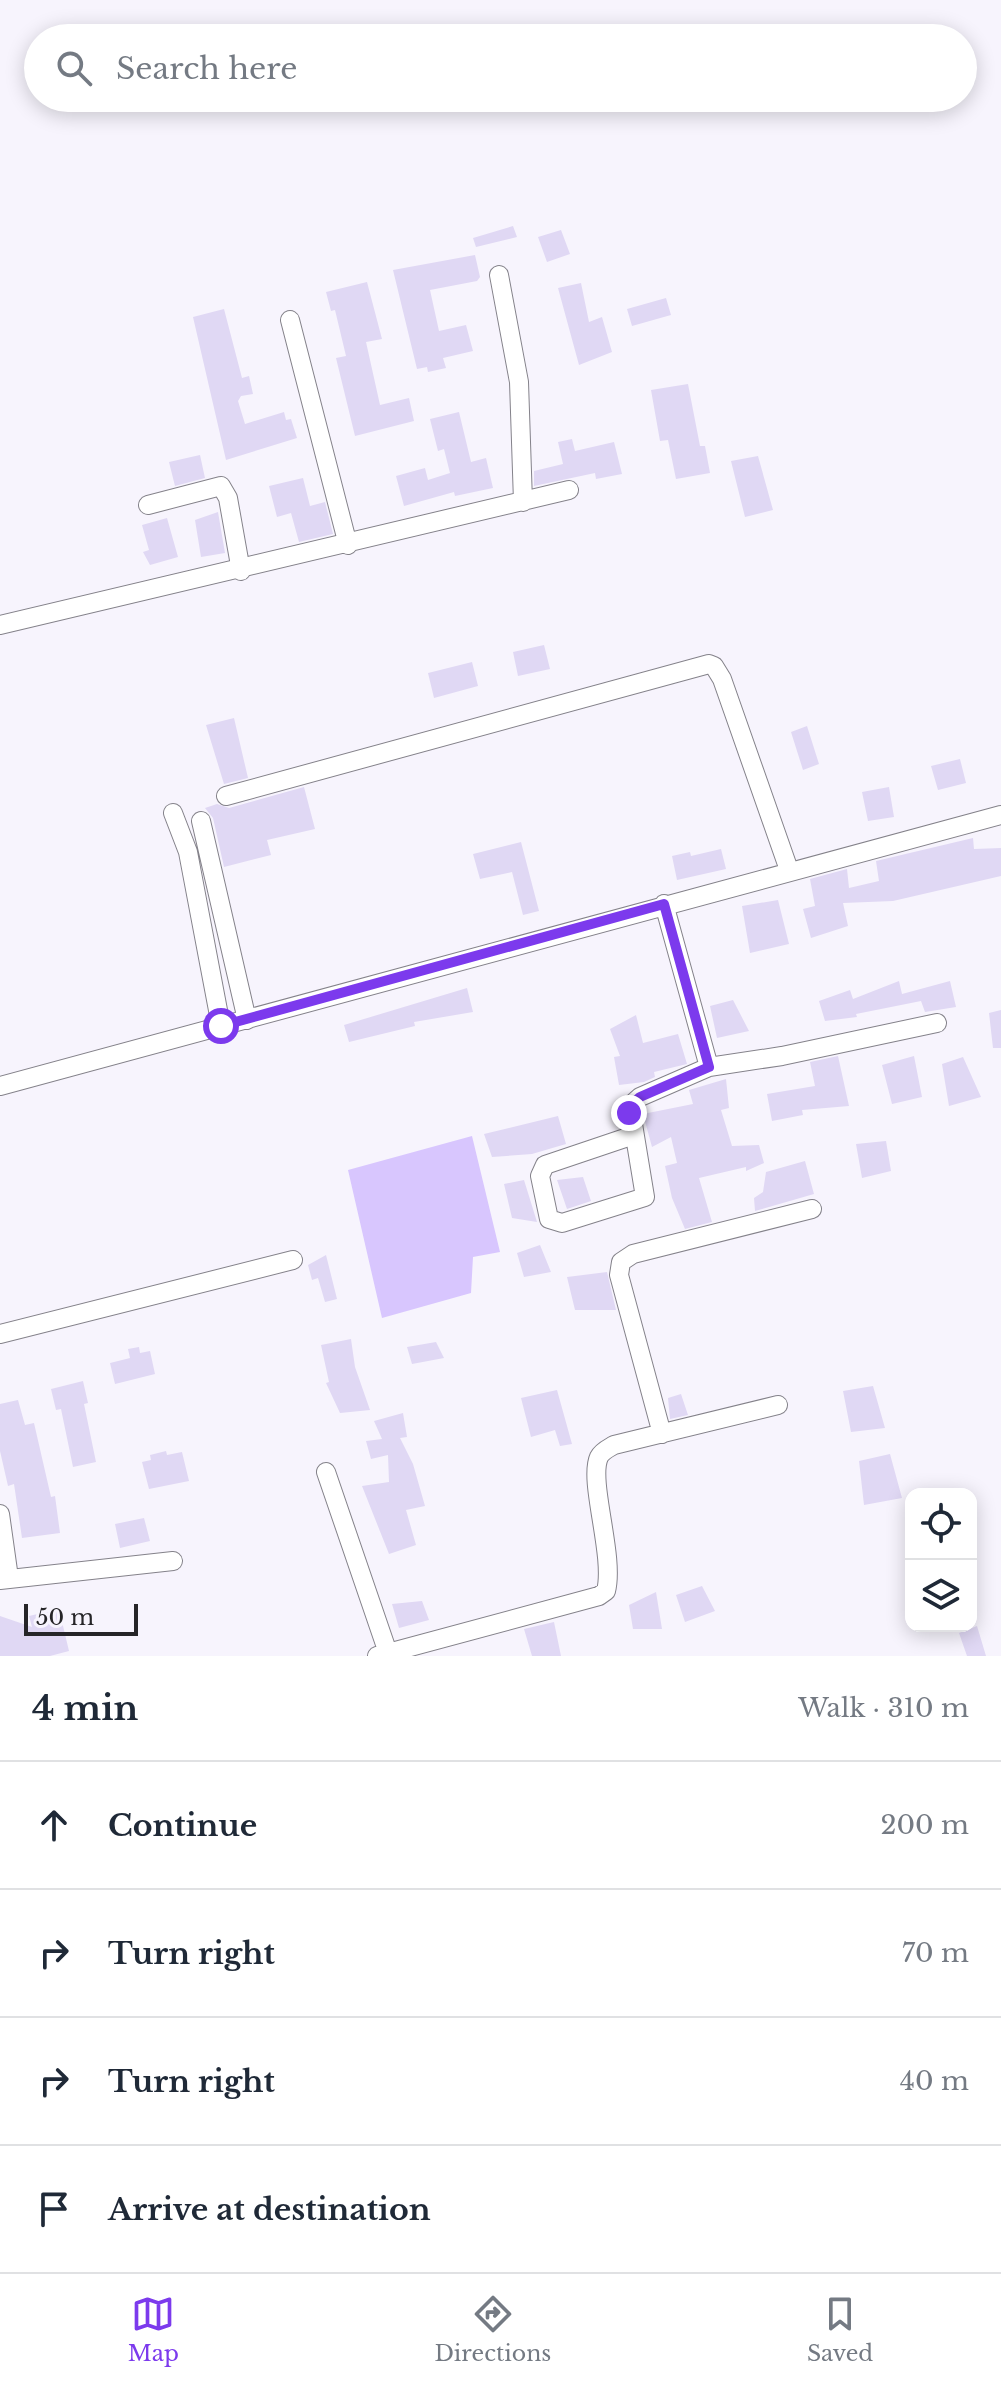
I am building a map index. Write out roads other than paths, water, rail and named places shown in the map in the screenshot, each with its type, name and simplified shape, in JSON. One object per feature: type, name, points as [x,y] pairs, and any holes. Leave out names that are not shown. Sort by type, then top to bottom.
[{"type":"street","points":[[499,275],[519,382],[523,502]]},
{"type":"street","points":[[290,320],[348,545]]},
{"type":"street","points":[[148,505],[221,486],[228,498],[241,571]]},
{"type":"street","points":[[0,625],[241,571],[569,490]]},
{"type":"street","points":[[226,796],[709,664],[714,666],[722,679],[789,870]]},
{"type":"street","points":[[173,813],[188,852],[221,1026]]},
{"type":"street","points":[[0,1086],[1001,815]]},
{"type":"street","points":[[201,821],[247,1020]]},
{"type":"street","points":[[664,904],[709,1067]]},
{"type":"street","points":[[634,1135],[545,1165],[540,1176],[549,1219],[562,1223],[645,1197],[634,1135],[629,1113],[633,1100],[709,1067],[937,1023]]},
{"type":"street","points":[[662,1434],[619,1275],[621,1262],[633,1254],[812,1209]]},
{"type":"street","points":[[0,1334],[293,1260]]},
{"type":"street","points":[[326,1472],[383,1654],[599,1596],[606,1591],[609,1572],[597,1470],[599,1458],[614,1445],[778,1405]]},
{"type":"street","points":[[0,1514],[4,1579],[173,1561]]}]
